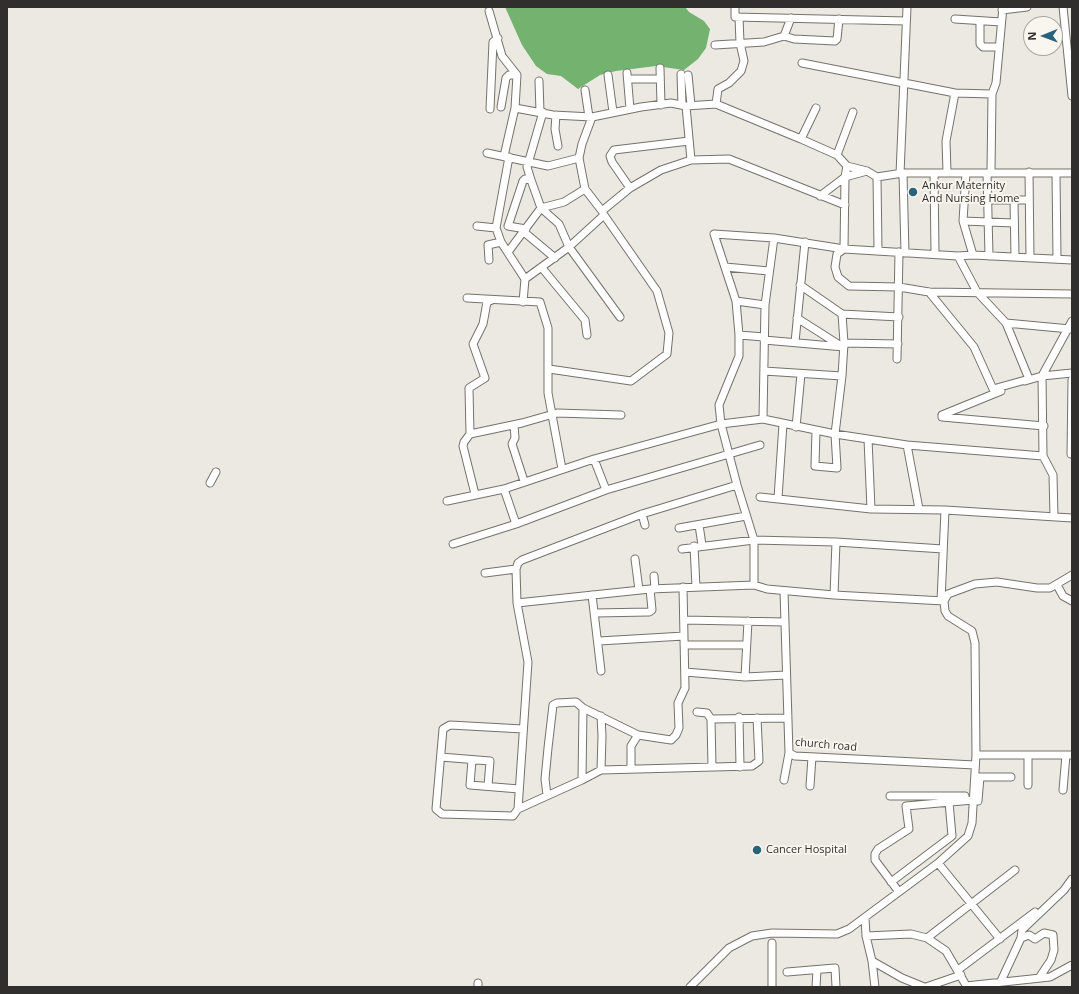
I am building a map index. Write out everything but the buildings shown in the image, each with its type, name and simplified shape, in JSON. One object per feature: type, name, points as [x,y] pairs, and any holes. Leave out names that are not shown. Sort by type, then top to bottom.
[{"type":"street","points":[[735,7],[735,17],[906,21]]},
{"type":"street","points":[[897,358],[899,287],[902,252],[902,84],[907,7]]},
{"type":"street","points":[[989,256],[988,222],[992,94],[996,83],[1002,9],[1027,7]]},
{"type":"street","points":[[1063,7],[1072,96]]},
{"type":"street","points":[[489,11],[502,56],[517,75],[515,108],[506,156],[496,228],[501,242],[525,279],[523,302]]},
{"type":"street","points":[[716,104],[718,89],[729,83],[741,71],[744,61],[740,43],[739,17]]},
{"type":"street","points":[[784,36],[790,18]]},
{"type":"street","points":[[715,45],[764,42],[784,36],[794,39],[835,41],[839,19]]},
{"type":"street","points":[[955,19],[1001,22]]},
{"type":"street","points":[[980,21],[980,44],[983,47],[999,47]]},
{"type":"street","points":[[490,109],[493,42],[498,38]]},
{"type":"street","points":[[802,63],[902,84],[955,93],[992,94]]},
{"type":"street","points":[[660,68],[659,79],[661,105]]},
{"type":"street","points":[[501,107],[506,78],[509,75],[517,75]]},
{"type":"street","points":[[608,75],[613,112]]},
{"type":"street","points":[[684,75],[691,160]]},
{"type":"street","points":[[630,109],[627,76],[659,79]]},
{"type":"street","points":[[539,81],[541,112],[527,167],[531,180],[541,208],[559,224],[569,247],[620,317]]},
{"type":"street","points":[[549,369],[631,381],[667,354],[669,333],[657,291],[585,189],[579,158],[590,117],[585,90]]},
{"type":"street","points":[[947,172],[946,141],[955,93]]},
{"type":"street","points":[[515,108],[556,115],[590,117],[671,103],[687,106],[716,104],[837,155],[847,166],[867,171],[877,177],[902,174],[947,172],[1072,173]]},
{"type":"street","points":[[801,139],[816,108]]},
{"type":"street","points":[[837,155],[853,112]]},
{"type":"street","points":[[556,115],[555,129],[558,146]]},
{"type":"street","points":[[630,188],[612,162],[610,156],[614,150],[690,141]]},
{"type":"street","points":[[488,153],[548,166],[579,158]]},
{"type":"street","points":[[525,279],[569,247],[630,188],[661,170],[691,160],[729,159],[845,205]]},
{"type":"street","points":[[844,249],[845,178],[847,166]]},
{"type":"street","points":[[820,196],[845,178],[867,171]]},
{"type":"street","points":[[1029,172],[1030,258]]},
{"type":"street","points":[[934,173],[935,254]]},
{"type":"street","points":[[966,173],[963,221],[973,255]]},
{"type":"street","points":[[1056,173],[1056,259]]},
{"type":"street","points":[[877,177],[878,250]]},
{"type":"street","points":[[531,180],[525,179],[523,181],[508,226],[525,230],[555,258]]},
{"type":"street","points":[[508,252],[541,208],[564,202],[585,189]]},
{"type":"street","points":[[989,200],[1029,200]]},
{"type":"street","points":[[1014,200],[1015,257]]},
{"type":"street","points":[[963,221],[1014,223]]},
{"type":"street","points":[[477,226],[496,228]]},
{"type":"street","points":[[754,585],[754,540],[737,485],[721,424],[719,405],[739,356],[739,335],[736,301],[714,234],[774,238],[844,249],[958,256],[973,255],[1072,260]]},
{"type":"street","points":[[763,418],[765,304],[774,238]]},
{"type":"street","points":[[489,260],[488,245],[501,242]]},
{"type":"street","points":[[794,342],[805,242]]},
{"type":"street","points":[[844,249],[837,254],[834,267],[838,277],[849,286],[899,287],[929,292],[1072,294]]},
{"type":"street","points":[[958,256],[977,292],[1006,323],[1029,379]]},
{"type":"street","points":[[725,267],[769,271]]},
{"type":"street","points":[[542,268],[585,320],[587,335]]},
{"type":"street","points":[[800,285],[842,314],[898,317]]},
{"type":"street","points":[[929,292],[974,347],[993,389],[1042,376],[1072,373]]},
{"type":"street","points":[[467,298],[540,302],[548,328],[548,393],[562,469]]},
{"type":"street","points":[[475,494],[463,446],[470,434],[470,388],[484,378],[473,344],[483,324],[487,302],[492,300]]},
{"type":"street","points":[[736,301],[765,304]]},
{"type":"street","points":[[816,430],[815,466],[836,468],[834,434],[842,376],[844,345],[842,314]]},
{"type":"street","points":[[797,318],[844,345]]},
{"type":"street","points":[[1054,517],[1053,475],[1043,456],[1044,426],[1042,376],[1070,329],[1072,322]]},
{"type":"street","points":[[1006,323],[1070,329]]},
{"type":"street","points":[[739,335],[794,342],[844,345],[898,344]]},
{"type":"street","points":[[764,371],[842,376]]},
{"type":"street","points":[[796,427],[801,374]]},
{"type":"street","points":[[1029,379],[942,415],[942,417],[1044,426]]},
{"type":"street","points":[[1071,454],[1072,380]]},
{"type":"street","points":[[470,434],[514,425],[551,414],[621,415]]},
{"type":"street","points":[[447,501],[504,489],[594,458],[721,424],[763,418],[796,427],[868,439],[907,444],[1043,456]]},
{"type":"street","points":[[778,498],[783,424]]},
{"type":"street","points":[[514,425],[515,438],[512,444],[524,481]]},
{"type":"street","points":[[868,439],[871,509]]},
{"type":"street","points":[[907,444],[919,508]]},
{"type":"street","points":[[453,544],[516,524],[606,490],[760,445]]},
{"type":"street","points":[[594,458],[606,490]]},
{"type":"street","points":[[210,484],[216,472]]},
{"type":"street","points":[[518,809],[528,662],[518,604],[516,569],[518,563],[522,560],[642,514],[737,485]]},
{"type":"street","points":[[504,489],[516,524]]},
{"type":"street","points":[[760,497],[871,509],[919,508],[1072,518]]},
{"type":"street","points":[[690,987],[729,948],[752,936],[772,933],[837,934],[849,929],[938,863],[968,836],[972,823],[977,777],[975,765],[974,636],[968,628],[956,623],[948,616],[942,601],[945,510]]},
{"type":"street","points":[[642,514],[645,525]]},
{"type":"street","points":[[679,528],[746,516]]},
{"type":"street","points":[[696,587],[699,525]]},
{"type":"street","points":[[682,549],[754,540],[836,542],[943,549]]},
{"type":"street","points":[[834,595],[836,542]]},
{"type":"street","points":[[635,559],[639,590]]},
{"type":"street","points":[[486,573],[516,569]]},
{"type":"street","points":[[942,601],[946,596],[953,592],[984,583],[997,582],[1037,588],[1050,588],[1072,575]]},
{"type":"street","points":[[594,614],[649,612],[652,610],[652,589],[654,576]]},
{"type":"street","points":[[518,604],[639,590],[754,585],[767,589],[784,591],[942,601]]},
{"type":"street","points":[[1057,585],[1063,596],[1072,601]]},
{"type":"street","points":[[547,795],[545,779],[553,705],[557,703],[576,702],[583,708],[638,735],[671,740],[676,735],[679,728],[678,703],[685,688],[683,587]]},
{"type":"street","name":"church road","points":[[784,591],[789,754],[812,757],[975,765]]},
{"type":"street","points":[[592,595],[599,641],[601,671]]},
{"type":"street","points":[[684,620],[785,622]]},
{"type":"street","points":[[745,677],[748,621]]},
{"type":"street","points":[[599,641],[684,636]]},
{"type":"street","points":[[684,645],[746,645]]},
{"type":"street","points":[[685,672],[745,677],[786,675]]},
{"type":"street","points":[[582,780],[583,708]]},
{"type":"street","points":[[697,712],[707,713],[711,719],[712,767]]},
{"type":"street","points":[[601,716],[601,770]]},
{"type":"street","points":[[711,719],[739,717],[788,718]]},
{"type":"street","points":[[739,717],[740,767]]},
{"type":"street","points":[[523,729],[450,725],[443,729],[436,809],[442,814],[513,816],[518,809],[601,770],[631,768],[752,766],[759,761],[757,718]]},
{"type":"street","points":[[631,768],[631,746],[638,735]]},
{"type":"street","points":[[784,780],[789,754]]},
{"type":"street","points":[[976,755],[1069,755],[1063,790]]},
{"type":"street","points":[[1028,755],[1028,785]]},
{"type":"street","points":[[441,757],[490,762],[488,786]]},
{"type":"street","points":[[810,786],[812,757]]},
{"type":"street","points":[[472,760],[470,785],[519,789]]},
{"type":"street","points":[[977,777],[1011,776]]},
{"type":"street","points":[[890,796],[975,799]]},
{"type":"street","points":[[899,892],[875,860],[875,854],[878,849],[909,829],[906,806],[975,799]]},
{"type":"street","points":[[892,882],[952,836],[949,802]]},
{"type":"street","points":[[938,863],[1000,938]]},
{"type":"street","points":[[927,938],[1015,870]]},
{"type":"street","points":[[1001,981],[1021,938],[1022,930],[1064,890],[1072,879]]},
{"type":"street","points":[[872,961],[902,978],[924,987],[960,973],[1000,938],[1035,912]]},
{"type":"street","points":[[865,918],[866,936],[872,961],[875,987]]},
{"type":"street","points":[[1021,938],[1029,935],[1035,939],[1044,933],[1053,935],[1054,950],[1051,960],[1039,978]]},
{"type":"street","points":[[866,936],[911,934],[927,938],[946,951],[960,973],[966,986],[1050,976],[1072,965]]},
{"type":"street","points":[[772,943],[772,987]]},
{"type":"street","points":[[787,972],[835,968],[836,987]]},
{"type":"street","points":[[816,987],[817,970]]},
{"type":"shaded area","points":[[505,7],[685,7],[689,12],[704,21],[710,29],[706,48],[698,59],[684,70],[656,66],[616,71],[600,75],[578,89],[561,76],[547,74],[536,66],[522,45]]},
{"type":"place","name":"Ankur Maternity And Nursing Home","points":[[913,192]]},
{"type":"place","name":"Cancer Hospital","points":[[757,850]]}]
